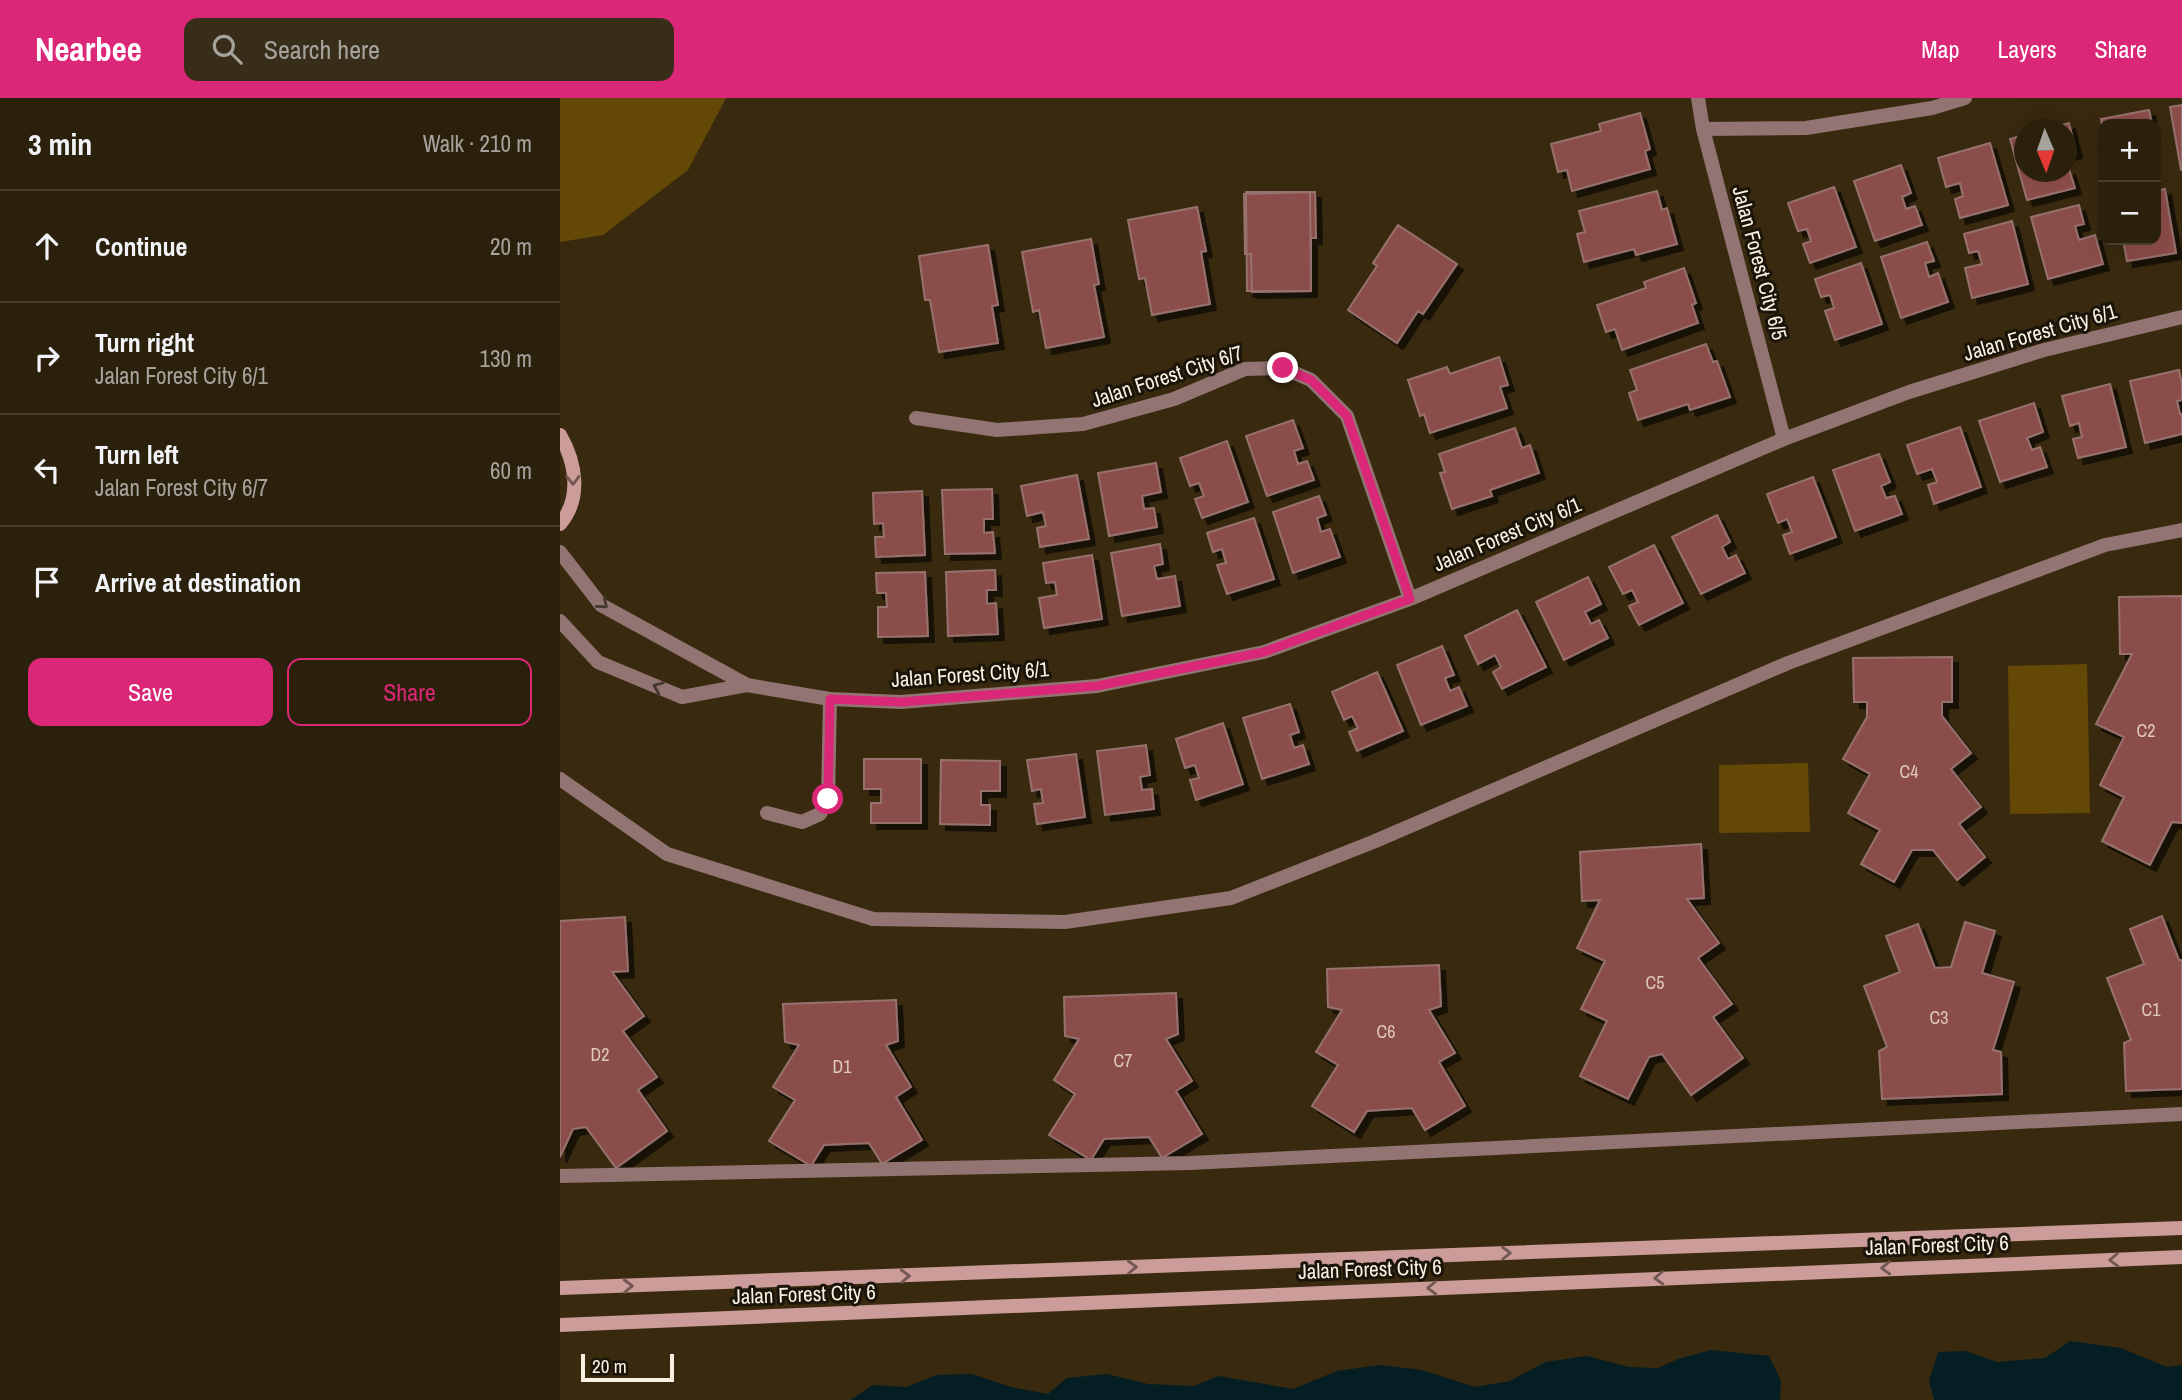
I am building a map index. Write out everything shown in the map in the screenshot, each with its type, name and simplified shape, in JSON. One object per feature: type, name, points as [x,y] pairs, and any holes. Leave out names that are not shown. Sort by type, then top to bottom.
[{"type":"street","name":"Jalan Forest City 6/5","points":[[1698,98],[1703,129],[1784,439]]},
{"type":"street","points":[[1703,129],[1806,128],[1932,108],[1965,98]]},
{"type":"street","name":"Jalan Forest City 6/1","points":[[560,552],[601,606],[747,685],[830,699],[901,702],[1097,686],[1264,652],[1410,599],[1784,439],[1909,392],[2044,350],[2182,317]]},
{"type":"street","name":"Jalan Forest City 6/7","points":[[916,418],[998,430],[1083,424],[1174,398],[1245,369],[1283,368],[1311,380],[1347,416],[1410,599]]},
{"type":"street","points":[[560,435],[570,453],[575,475],[573,498],[560,524]]},
{"type":"street","points":[[560,779],[667,854],[873,919],[1065,922],[1231,898],[1373,842],[1788,663],[2105,545],[2182,530]]},
{"type":"street","name":"Jalan Forest City 6/1","points":[[560,621],[598,662],[682,697],[747,685]]},
{"type":"street","points":[[768,813],[802,822],[820,814],[828,799],[830,699]]},
{"type":"street","points":[[560,1176],[1190,1163],[2182,1114]]},
{"type":"street","name":"Jalan Forest City 6","points":[[560,1289],[2182,1228]]},
{"type":"street","name":"Jalan Forest City 6","points":[[560,1325],[2182,1257]]},
{"type":"shaded area","points":[[560,98],[726,98],[688,170],[603,235],[560,242]]},
{"type":"shaded area","points":[[2087,664],[2090,813],[2010,814],[2008,666]]},
{"type":"shaded area","points":[[1808,763],[1810,832],[1719,833],[1719,765]]},
{"type":"water","points":[[2070,1341],[2121,1348],[2167,1367],[2182,1365],[2182,1400],[1934,1400],[1929,1381],[1938,1352],[1966,1351],[1997,1362],[2045,1358]]},
{"type":"water","points":[[1711,1350],[1769,1356],[1781,1381],[1780,1400],[850,1400],[873,1385],[907,1387],[936,1375],[972,1374],[1011,1387],[1048,1394],[1067,1378],[1107,1374],[1148,1384],[1194,1386],[1218,1376],[1293,1389],[1337,1371],[1380,1365],[1422,1370],[1475,1387],[1510,1381],[1545,1362],[1587,1356],[1629,1367],[1658,1368]]},
{"type":"building","points":[[2182,105],[2182,170],[2181,170],[2170,107]]},
{"type":"building","points":[[2149,110],[2151,119],[2101,119]]},
{"type":"building","points":[[1640,113],[1650,149],[1645,151],[1650,169],[1572,191],[1567,170],[1558,172],[1551,144],[1601,131],[1599,124]]},
{"type":"building","points":[[2014,138],[2014,153],[2010,139]]},
{"type":"building","points":[[1990,143],[2008,205],[1960,218],[1955,199],[1963,196],[1960,183],[1946,187],[1938,158]]},
{"type":"building","points":[[1901,165],[1911,193],[1902,197],[1906,209],[1915,206],[1922,225],[1875,241],[1854,181]]},
{"type":"building","points":[[2022,182],[2073,182],[2075,188],[2027,200]]},
{"type":"building","points":[[1834,187],[1856,247],[1810,263],[1803,244],[1811,241],[1807,229],[1798,231],[1788,203]]},
{"type":"building","points":[[2165,189],[2176,253],[2127,261],[2124,245],[2161,245],[2161,190]]},
{"type":"building","points":[[1657,191],[1662,210],[1667,208],[1677,244],[1636,255],[1634,249],[1584,262],[1577,234],[1585,232],[1579,211]]},
{"type":"building","points":[[1246,192],[1310,192],[1311,291],[1247,291]]},
{"type":"building","points":[[1315,192],[1316,238],[1311,238],[1311,291],[1252,292],[1251,254],[1245,254],[1244,194]]},
{"type":"building","points":[[2079,205],[2084,224],[2075,226],[2079,240],[2095,235],[2103,264],[2048,279],[2031,217]]},
{"type":"building","points":[[1197,207],[1206,251],[1201,252],[1210,304],[1152,315],[1145,278],[1139,279],[1128,220]]},
{"type":"building","points":[[2012,221],[2028,284],[1972,298],[1965,268],[1982,264],[1978,251],[1969,253],[1964,234]]},
{"type":"building","points":[[1398,225],[1457,264],[1423,314],[1418,311],[1397,343],[1348,310],[1377,266],[1373,263]]},
{"type":"building","points":[[1091,239],[1099,284],[1094,285],[1104,337],[1046,348],[1039,310],[1033,312],[1022,252]]},
{"type":"building","points":[[1927,242],[1934,261],[1925,263],[1929,277],[1938,273],[1948,302],[1901,318],[1881,257]]},
{"type":"building","points":[[988,245],[998,305],[992,306],[998,343],[939,352],[930,300],[925,300],[919,256]]},
{"type":"building","points":[[1861,263],[1882,324],[1835,340],[1825,311],[1834,308],[1830,295],[1821,297],[1815,279]]},
{"type":"building","points":[[1684,268],[1696,303],[1692,305],[1698,323],[1622,350],[1615,329],[1606,332],[1597,305],[1646,288],[1644,282]]},
{"type":"building","points":[[1706,344],[1713,362],[1717,361],[1730,397],[1690,410],[1688,404],[1638,420],[1629,393],[1637,390],[1630,370]]},
{"type":"building","points":[[1499,357],[1508,385],[1500,387],[1507,408],[1430,433],[1424,414],[1420,416],[1408,380],[1447,367],[1450,374]]},
{"type":"building","points":[[2179,370],[2182,400],[2177,401],[2182,414],[2182,434],[2145,443],[2130,381]]},
{"type":"building","points":[[2110,384],[2126,447],[2078,458],[2073,439],[2082,437],[2079,423],[2070,426],[2062,396]]},
{"type":"building","points":[[2034,403],[2043,432],[2027,438],[2032,450],[2040,447],[2047,467],[2000,482],[1979,421]]},
{"type":"building","points":[[1293,420],[1303,448],[1294,451],[1298,464],[1307,461],[1314,480],[1267,496],[1246,436]]},
{"type":"building","points":[[1960,427],[1981,487],[1934,504],[1928,485],[1937,482],[1932,469],[1917,474],[1907,445]]},
{"type":"building","points":[[1515,428],[1522,448],[1530,445],[1539,473],[1490,490],[1492,496],[1452,509],[1440,473],[1445,472],[1439,454]]},
{"type":"building","points":[[1227,441],[1248,502],[1202,518],[1195,499],[1204,496],[1199,483],[1190,486],[1180,458]]},
{"type":"building","points":[[1879,454],[1890,482],[1881,486],[1886,498],[1895,496],[1902,514],[1855,531],[1833,470]]},
{"type":"building","points":[[1156,463],[1161,492],[1142,496],[1144,509],[1154,508],[1157,527],[1109,536],[1098,473]]},
{"type":"building","points":[[1077,475],[1089,539],[1040,547],[1037,528],[1046,526],[1043,512],[1027,516],[1021,486]]},
{"type":"building","points":[[1813,477],[1836,537],[1790,554],[1783,535],[1792,532],[1787,519],[1778,523],[1767,494]]},
{"type":"building","points":[[992,489],[993,519],[984,519],[984,533],[993,532],[995,553],[945,554],[942,490]]},
{"type":"building","points":[[922,491],[925,555],[876,557],[875,537],[884,537],[883,523],[874,524],[873,493]]},
{"type":"building","points":[[1319,496],[1326,515],[1317,518],[1321,532],[1330,529],[1340,557],[1293,573],[1273,512]]},
{"type":"building","points":[[1717,515],[1730,542],[1722,547],[1728,559],[1736,555],[1745,573],[1701,594],[1672,537]]},
{"type":"building","points":[[1254,518],[1274,579],[1227,594],[1217,565],[1226,563],[1222,549],[1213,552],[1207,533]]},
{"type":"building","points":[[1160,544],[1163,564],[1154,566],[1157,579],[1175,576],[1180,606],[1122,616],[1111,553]]},
{"type":"building","points":[[1654,545],[1683,603],[1639,625],[1629,606],[1638,602],[1632,590],[1623,594],[1609,567]]},
{"type":"building","points":[[1092,555],[1102,619],[1044,628],[1039,598],[1057,595],[1055,582],[1046,583],[1043,563]]},
{"type":"building","points":[[995,570],[996,590],[987,590],[987,604],[996,603],[998,634],[948,636],[946,572]]},
{"type":"building","points":[[925,572],[928,636],[878,637],[878,607],[887,607],[886,593],[877,593],[876,573]]},
{"type":"building","points":[[1588,577],[1601,604],[1585,612],[1591,624],[1599,620],[1608,638],[1564,660],[1536,602]]},
{"type":"building","points":[[2182,596],[2182,823],[2172,822],[2150,865],[2102,841],[2124,797],[2100,785],[2124,737],[2096,724],[2132,654],[2120,654],[2119,597]]},
{"type":"building","points":[[1517,610],[1546,667],[1502,689],[1493,672],[1501,667],[1495,655],[1478,664],[1465,636]]},
{"type":"building","points":[[1442,646],[1454,675],[1445,678],[1450,691],[1459,687],[1467,706],[1421,725],[1397,665]]},
{"type":"building","points":[[1952,657],[1952,702],[1942,702],[1942,716],[1971,753],[1951,769],[1981,807],[1959,824],[1985,857],[1957,880],[1933,850],[1912,850],[1894,882],[1861,864],[1880,830],[1848,813],[1870,774],[1843,759],[1867,717],[1867,702],[1854,702],[1853,658]]},
{"type":"building","points":[[1377,672],[1403,731],[1357,751],[1349,732],[1358,728],[1352,716],[1344,720],[1332,692]]},
{"type":"building","points":[[1290,704],[1299,732],[1290,735],[1294,748],[1303,745],[1309,764],[1262,779],[1243,718]]},
{"type":"building","points":[[1223,723],[1243,784],[1196,800],[1190,780],[1199,778],[1195,765],[1185,768],[1176,739]]},
{"type":"building","points":[[1146,745],[1150,775],[1140,777],[1142,790],[1152,789],[1154,809],[1105,815],[1097,751]]},
{"type":"building","points":[[1076,754],[1085,817],[1037,824],[1034,804],[1043,803],[1041,789],[1032,791],[1027,760]]},
{"type":"building","points":[[864,759],[921,759],[921,823],[871,823],[871,803],[881,803],[881,789],[864,789]]},
{"type":"building","points":[[941,760],[1000,761],[1000,791],[981,791],[981,805],[990,805],[990,825],[940,824]]},
{"type":"building","points":[[1701,844],[1704,898],[1687,899],[1719,943],[1698,958],[1732,1004],[1713,1017],[1743,1058],[1691,1095],[1662,1054],[1649,1057],[1628,1099],[1580,1076],[1607,1021],[1581,1009],[1605,961],[1577,948],[1600,900],[1582,901],[1580,852]]},
{"type":"building","points":[[2162,916],[2179,960],[2182,960],[2182,1089],[2126,1091],[2124,1043],[2131,1040],[2107,978],[2144,964],[2130,929]]},
{"type":"building","points":[[625,917],[628,971],[612,972],[644,1016],[623,1031],[657,1077],[638,1090],[667,1131],[616,1168],[586,1127],[573,1129],[560,1157],[560,921]]},
{"type":"building","points":[[1965,922],[1995,931],[1982,973],[2014,982],[1993,1050],[2001,1052],[2002,1094],[1882,1099],[1879,1051],[1887,1047],[1864,986],[1900,972],[1886,936],[1918,924],[1935,968],[1951,967]]},
{"type":"building","points":[[1439,965],[1441,1006],[1429,1010],[1455,1053],[1439,1062],[1465,1106],[1425,1130],[1412,1108],[1367,1111],[1354,1132],[1312,1106],[1338,1065],[1316,1052],[1342,1010],[1328,1007],[1327,969]]},
{"type":"building","points":[[1176,993],[1178,1034],[1166,1039],[1192,1081],[1176,1091],[1202,1134],[1162,1158],[1149,1137],[1104,1139],[1091,1160],[1049,1135],[1075,1094],[1054,1080],[1079,1039],[1065,1036],[1064,997]]},
{"type":"building","points":[[896,1000],[898,1041],[886,1045],[911,1087],[896,1097],[922,1140],[882,1164],[869,1143],[824,1145],[811,1166],[769,1141],[795,1100],[773,1087],[799,1045],[785,1042],[783,1004]]},
{"type":"route","points":[[828,799],[830,699],[901,702],[1097,686],[1264,652],[1410,599],[1347,416],[1311,380],[1283,368]]}]
